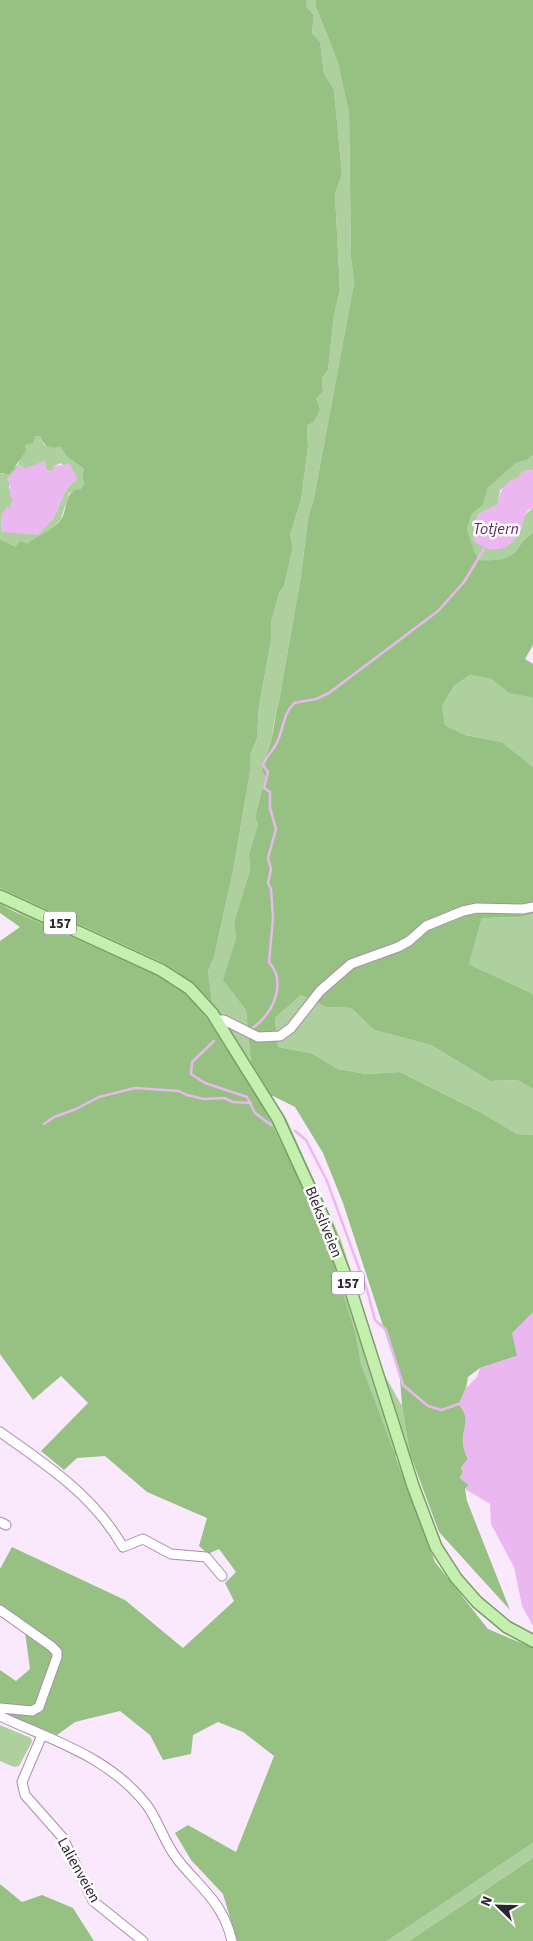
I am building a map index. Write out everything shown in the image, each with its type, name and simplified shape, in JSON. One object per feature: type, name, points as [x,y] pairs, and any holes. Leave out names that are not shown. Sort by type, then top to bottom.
[{"type":"main road","name":"Bleksliveien","points":[[0,896],[174,977],[196,995],[216,1020],[278,1119],[323,1217],[350,1288],[413,1486],[436,1546],[456,1578],[477,1602],[506,1627],[533,1641]]},
{"type":"street","points":[[216,1020],[224,1020],[258,1037],[280,1036],[291,1028],[320,991],[351,964],[398,947],[410,941],[426,926],[454,914],[477,908],[523,909],[533,907]]},
{"type":"street","points":[[0,1432],[75,1487],[97,1510],[123,1547],[143,1539],[171,1554],[206,1557],[222,1576]]},
{"type":"street","points":[[0,1610],[57,1652],[51,1677],[39,1707],[32,1711],[0,1708]]},
{"type":"street","points":[[0,1716],[79,1749],[112,1771],[139,1796],[156,1820],[175,1856],[217,1904],[225,1918],[232,1941]]},
{"type":"street","name":"Lalienveien","points":[[42,1735],[22,1782],[25,1795],[63,1838],[93,1901],[143,1941]]},
{"type":"green space","points":[[0,0],[306,0],[306,6],[314,15],[312,33],[320,42],[324,73],[334,90],[342,174],[335,194],[340,290],[334,315],[328,370],[322,378],[323,392],[316,399],[320,410],[313,422],[307,425],[308,447],[301,500],[290,535],[293,547],[284,586],[279,593],[271,623],[271,641],[259,706],[257,738],[250,756],[250,772],[233,871],[214,957],[208,971],[212,1001],[178,972],[157,960],[0,888],[0,539],[16,547],[20,541],[27,544],[55,526],[62,518],[69,495],[81,489],[84,483],[82,476],[84,469],[66,456],[61,447],[48,446],[40,436],[35,436],[33,443],[25,445],[26,451],[10,474],[0,473]]},
{"type":"green space","points":[[306,0],[316,0],[316,7],[338,63],[349,113],[351,258],[354,283],[314,498],[308,518],[301,576],[279,701],[271,741],[262,771],[265,776],[255,818],[258,824],[249,854],[250,870],[234,922],[236,938],[224,980],[246,1010],[251,1063],[287,1120],[341,1240],[383,1372],[402,1406],[410,1454],[394,1457],[361,1364],[355,1331],[328,1246],[298,1176],[264,1109],[238,1071],[14,910],[0,904],[0,888],[157,960],[178,972],[212,1000],[208,971],[214,957],[233,871],[250,772],[250,756],[257,738],[259,706],[271,641],[271,623],[279,593],[284,586],[293,547],[290,535],[301,500],[308,447],[307,424],[316,399],[323,392],[322,378],[328,370],[334,315],[340,290],[335,194],[342,174],[334,90],[324,73],[320,42],[312,33],[314,15],[306,6]]},
{"type":"green space","points":[[316,0],[533,0],[533,455],[527,460],[516,463],[488,488],[483,505],[472,514],[467,529],[474,552],[480,560],[494,560],[512,554],[533,533],[533,645],[525,659],[533,664],[533,698],[509,693],[491,679],[470,675],[454,686],[442,706],[445,725],[465,735],[502,742],[533,767],[533,914],[520,917],[482,918],[469,964],[533,994],[533,1089],[517,1080],[490,1081],[431,1045],[374,1030],[351,1008],[326,1007],[301,995],[275,1018],[278,1047],[311,1053],[338,1069],[366,1074],[400,1072],[480,1112],[517,1134],[533,1135],[533,1312],[517,1356],[480,1368],[468,1377],[466,1388],[459,1404],[466,1417],[463,1443],[468,1459],[461,1468],[463,1472],[460,1478],[469,1485],[465,1489],[467,1501],[510,1610],[439,1532],[410,1454],[402,1406],[400,1378],[343,1203],[323,1153],[295,1107],[271,1095],[251,1063],[246,1010],[223,980],[236,938],[234,922],[250,870],[249,854],[258,824],[255,818],[265,776],[262,771],[271,741],[279,701],[301,576],[308,518],[314,498],[354,283],[351,258],[349,113],[338,63],[316,7]]},
{"type":"green space","points":[[35,436],[40,436],[44,445],[61,446],[66,456],[84,469],[82,476],[84,483],[81,489],[69,493],[61,519],[54,527],[27,544],[16,547],[0,539],[0,473],[3,474],[18,465],[25,445]],"holes":[[[45,461],[46,470],[53,472],[54,466],[61,463],[77,479],[67,488],[53,519],[1,532],[2,515],[10,508],[13,500],[9,487],[10,483],[7,480],[20,465],[26,469]]]},
{"type":"green space","points":[[533,455],[533,470],[523,471],[518,478],[500,490],[498,504],[477,515],[521,529],[523,517],[533,507],[533,533],[512,554],[494,560],[480,560],[473,552],[467,529],[472,514],[483,505],[488,488],[516,463],[527,460]]},
{"type":"green space","points":[[470,675],[491,679],[510,693],[533,698],[533,767],[502,742],[465,735],[445,725],[442,706],[454,686]]},
{"type":"green space","points":[[0,904],[157,975],[179,988],[209,1022],[264,1109],[298,1176],[328,1246],[355,1331],[361,1364],[435,1562],[488,1629],[533,1648],[533,1843],[387,1941],[237,1941],[223,1894],[191,1860],[175,1833],[188,1825],[236,1852],[274,1756],[243,1732],[218,1722],[193,1735],[191,1754],[163,1760],[150,1735],[120,1711],[75,1722],[57,1735],[22,1722],[0,1708],[0,1670],[16,1681],[30,1669],[25,1632],[0,1607],[0,1569],[12,1547],[125,1600],[183,1648],[234,1601],[225,1583],[236,1572],[219,1549],[208,1554],[199,1546],[207,1518],[147,1492],[105,1456],[77,1458],[64,1470],[41,1451],[88,1403],[61,1376],[33,1400],[0,1354],[0,941],[20,927],[0,913]]},
{"type":"green space","points":[[533,914],[533,994],[469,964],[482,918],[520,917]]},
{"type":"green space","points":[[301,995],[326,1007],[351,1008],[374,1030],[431,1045],[490,1081],[517,1080],[533,1089],[533,1135],[517,1134],[480,1112],[400,1072],[366,1074],[338,1069],[311,1053],[278,1047],[275,1018]]},
{"type":"green space","points":[[0,1725],[31,1738],[32,1742],[19,1766],[14,1767],[0,1761]]},
{"type":"green space","points":[[533,1843],[533,1858],[409,1941],[387,1941]]},
{"type":"green space","points":[[533,1858],[533,1941],[409,1941]]},
{"type":"green space","points":[[0,1884],[22,1902],[42,1895],[73,1908],[94,1941],[0,1941]]},
{"type":"water","points":[[45,461],[46,470],[52,472],[54,466],[70,464],[77,479],[67,488],[53,519],[38,535],[1,532],[2,515],[6,507],[10,508],[13,500],[10,497],[10,483],[6,480],[20,465],[26,468]]},
{"type":"water","name":"Totjern","points":[[533,470],[533,507],[525,514],[521,530],[516,538],[505,547],[499,549],[486,548],[473,540],[477,515],[498,504],[506,484],[518,478],[523,471]]},
{"type":"water","points":[[533,1312],[533,1626],[522,1606],[514,1567],[491,1524],[490,1504],[465,1489],[469,1485],[460,1478],[463,1472],[461,1468],[468,1458],[463,1443],[466,1421],[459,1404],[466,1388],[477,1377],[480,1368],[517,1356],[512,1333]]},
{"type":"waterway","points":[[251,1029],[259,1023],[271,1007],[277,989],[275,971],[269,962],[273,918],[271,889],[268,883],[271,869],[268,858],[276,829],[270,808],[270,792],[264,788],[268,772],[263,765],[277,743],[286,716],[294,703],[316,699],[329,693],[438,611],[464,582],[484,549]]},
{"type":"waterway","points":[[214,1041],[192,1062],[191,1074],[205,1083],[247,1097],[255,1113],[271,1125]]},
{"type":"waterway","points":[[44,1124],[54,1117],[76,1109],[99,1097],[135,1088],[179,1091],[204,1099],[224,1098],[233,1102],[251,1103]]},
{"type":"waterway","points":[[295,1131],[306,1140],[327,1181],[367,1290],[375,1320],[386,1330],[403,1385],[428,1406],[441,1410],[459,1404],[462,1405]]}]
